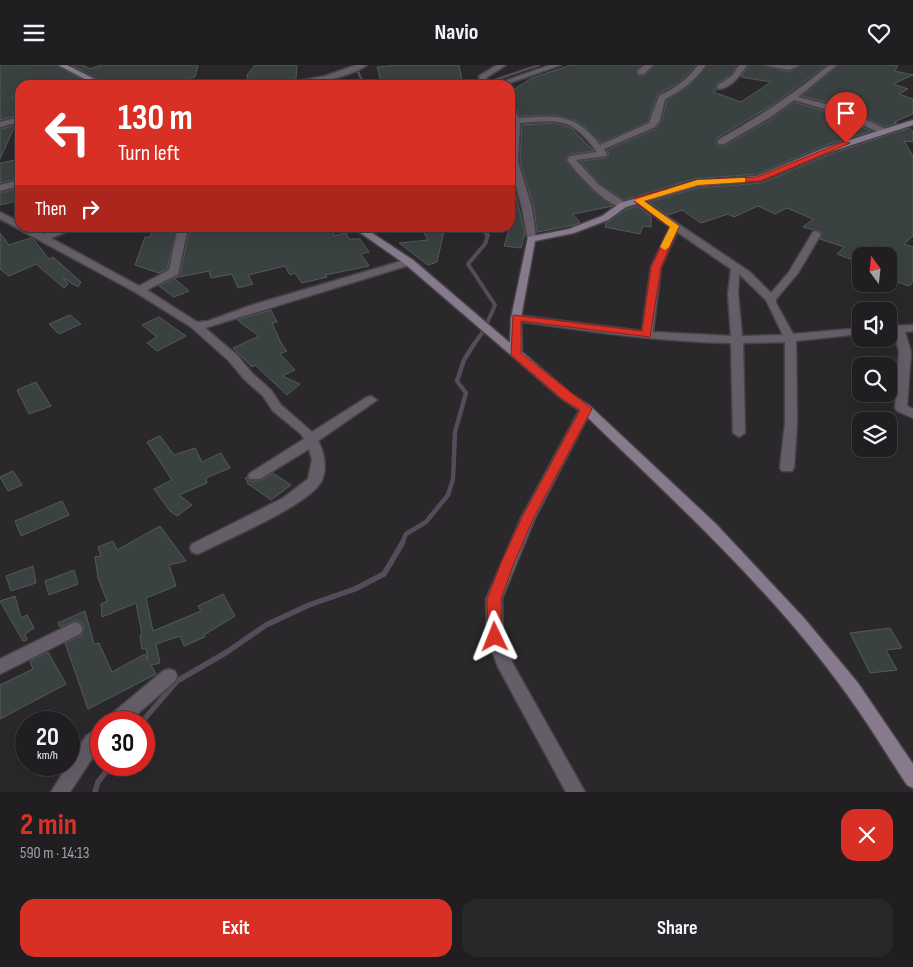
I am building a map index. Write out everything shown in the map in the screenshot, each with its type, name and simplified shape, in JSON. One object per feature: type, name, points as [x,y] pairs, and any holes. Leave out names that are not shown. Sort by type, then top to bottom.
[{"type":"street","points":[[64,65],[92,80]]},
{"type":"street","points":[[320,80],[346,75],[363,65]]},
{"type":"street","points":[[484,80],[487,65]]},
{"type":"street","points":[[486,74],[502,65]]},
{"type":"street","points":[[512,80],[557,65]]},
{"type":"street","points":[[641,72],[649,65]]},
{"type":"street","points":[[599,148],[652,125],[656,120],[662,99],[680,89],[693,78],[702,65]]},
{"type":"street","points":[[721,87],[736,76],[743,65]]},
{"type":"street","points":[[766,65],[789,68],[796,65]]},
{"type":"street","points":[[721,142],[793,98],[830,65]]},
{"type":"street","points":[[793,98],[838,110],[883,131]]},
{"type":"street","points":[[515,142],[516,121],[557,119],[580,125],[603,154],[571,160],[596,187],[623,205]]},
{"type":"street","points":[[0,125],[15,120]]},
{"type":"street","points":[[531,239],[571,231],[605,218],[623,205],[697,183],[758,179],[827,149],[913,121]]},
{"type":"street","points":[[515,166],[526,208],[531,239],[516,317],[516,354]]},
{"type":"street","points":[[0,188],[15,184]]},
{"type":"street","points":[[638,200],[754,280],[771,299],[772,308],[790,338],[792,362],[787,468]]},
{"type":"street","points":[[0,215],[15,223]]},
{"type":"street","points":[[647,335],[656,267],[675,226]]},
{"type":"street","points":[[32,232],[139,290],[195,325],[233,358],[248,376],[267,393],[277,408],[305,431],[315,446],[318,460],[314,483],[288,502],[197,548]]},
{"type":"street","points":[[43,238],[60,232]]},
{"type":"street","points":[[139,290],[174,272],[182,232]]},
{"type":"street","points":[[363,232],[409,263],[566,396],[586,409],[710,527],[799,623],[852,688],[913,779]]},
{"type":"street","points":[[771,299],[793,273],[816,234]]},
{"type":"street","points":[[195,325],[209,324],[256,307],[409,263]]},
{"type":"street","points":[[736,267],[732,292],[737,340],[738,433]]},
{"type":"street","points":[[516,317],[647,335],[737,340],[790,338],[852,332]]},
{"type":"street","points":[[897,329],[913,328]]},
{"type":"street","points":[[897,337],[905,352],[901,408],[913,414]]},
{"type":"street","points":[[255,476],[371,400]]},
{"type":"street","points":[[576,792],[506,667],[495,637],[494,599],[507,563],[528,517],[586,409]]},
{"type":"street","points":[[0,667],[74,629]]},
{"type":"street","points":[[128,711],[169,676]]},
{"type":"street","points":[[60,792],[90,744]]},
{"type":"building","points":[[0,65],[56,65],[83,80],[15,80],[15,96],[12,97],[15,101],[15,116],[0,120]]},
{"type":"building","points":[[71,65],[83,65],[90,69],[101,65],[198,65],[195,77],[189,80],[99,80]]},
{"type":"building","points":[[255,65],[297,65],[296,79],[248,80],[247,75]]},
{"type":"building","points":[[459,65],[462,80],[381,80],[377,67]]},
{"type":"building","points":[[571,65],[642,65],[636,70],[638,76],[645,75],[655,65],[696,65],[680,82],[657,95],[648,122],[601,143],[583,125],[574,120],[554,115],[520,116],[515,107],[515,89],[532,78]]},
{"type":"building","points":[[708,65],[737,65],[732,74],[717,83],[716,90],[713,92],[741,102],[771,82],[741,77],[749,65],[760,65],[789,72],[802,65],[826,65],[774,104],[717,138],[716,144],[718,146],[725,146],[770,120],[794,102],[834,114],[871,131],[823,146],[757,174],[694,179],[624,200],[600,184],[580,161],[606,158],[609,155],[607,150],[656,129],[662,120],[667,100],[689,86]]},
{"type":"building","points":[[839,65],[898,65],[895,71],[913,75],[893,84],[908,89],[899,94],[913,99],[913,114],[885,127],[842,106],[802,96]]},
{"type":"building","points":[[555,123],[571,128],[594,151],[570,154],[565,160],[593,191],[613,206],[573,214],[580,223],[537,232],[534,207],[520,162],[522,125]]},
{"type":"building","points":[[15,126],[0,159],[0,129]]},
{"type":"building","points":[[909,128],[913,131],[913,142],[904,141],[913,156],[913,236],[904,244],[913,247],[913,282],[909,286],[898,282],[898,247],[852,247],[852,260],[837,254],[844,247],[820,239],[822,232],[803,227],[813,219],[787,208],[775,214],[758,206],[734,217],[728,214],[701,223],[682,210],[668,215],[649,202],[698,188],[762,183],[831,154]]},
{"type":"building","points":[[15,160],[15,179],[0,183],[0,163]]},
{"type":"building","points":[[15,189],[15,201],[0,205],[0,193]]},
{"type":"building","points":[[515,191],[525,234],[521,248],[504,246],[508,232],[515,232]]},
{"type":"building","points":[[637,206],[651,216],[651,227],[643,226],[640,234],[605,227],[606,223],[627,209]]},
{"type":"building","points":[[152,232],[176,232],[167,269],[159,273],[135,265],[145,237],[150,237]]},
{"type":"building","points":[[334,232],[334,236],[346,233],[349,239],[360,239],[369,252],[361,254],[369,266],[325,275],[327,277],[302,283],[295,273],[290,275],[285,266],[248,275],[253,284],[238,288],[232,274],[211,278],[209,271],[174,278],[180,274],[189,233]]},
{"type":"building","points":[[424,232],[444,232],[437,262],[428,265],[399,243],[428,240]]},
{"type":"building","points":[[0,233],[9,245],[31,238],[34,240],[49,259],[53,257],[81,282],[78,287],[63,278],[68,284],[64,288],[36,264],[9,276],[0,269]]},
{"type":"building","points":[[174,278],[189,291],[174,297],[159,286]]},
{"type":"building","points":[[271,310],[277,322],[272,323],[281,343],[287,351],[280,354],[295,370],[282,376],[300,384],[287,395],[255,365],[252,367],[233,348],[259,336],[237,320]]},
{"type":"building","points":[[70,315],[81,324],[59,334],[49,324]]},
{"type":"building","points":[[159,317],[186,336],[157,351],[147,343],[157,337],[142,325]]},
{"type":"building","points":[[36,382],[51,406],[29,414],[17,390]]},
{"type":"building","points":[[160,436],[174,455],[195,448],[202,462],[221,453],[230,468],[206,478],[207,483],[179,495],[192,505],[177,516],[170,511],[154,489],[172,480],[147,442]]},
{"type":"building","points":[[13,471],[22,485],[8,491],[0,477]]},
{"type":"building","points":[[273,473],[291,485],[271,500],[247,483],[245,478],[247,477],[250,481],[260,481]]},
{"type":"building","points":[[62,501],[69,515],[21,536],[15,521]]},
{"type":"building","points":[[160,526],[186,561],[169,565],[176,586],[146,598],[153,631],[201,611],[198,606],[223,594],[235,616],[204,635],[205,637],[184,646],[180,636],[156,644],[160,663],[151,665],[156,674],[88,709],[65,643],[81,636],[85,628],[82,623],[76,620],[60,627],[58,623],[85,611],[94,644],[99,643],[112,672],[145,654],[148,660],[146,648],[142,649],[140,635],[142,634],[136,603],[102,617],[101,604],[107,601],[98,578],[95,557],[101,556],[98,547],[113,541],[117,550]]},
{"type":"building","points":[[33,566],[36,583],[11,591],[6,576]]},
{"type":"building","points":[[74,570],[78,584],[49,595],[45,581]]},
{"type":"building","points":[[15,596],[21,618],[27,615],[34,628],[25,634],[27,640],[23,641],[0,601]]},
{"type":"building","points":[[890,628],[902,648],[886,650],[897,670],[870,673],[850,633]]},
{"type":"building","points":[[48,652],[66,684],[0,719],[0,685],[33,669],[30,661]]},
{"type":"waterway","points":[[355,65],[362,80]]},
{"type":"waterway","points":[[495,80],[539,65]]},
{"type":"waterway","points":[[473,346],[484,330],[495,305],[468,264],[485,244],[488,235],[484,232]]},
{"type":"waterway","points":[[402,543],[406,534],[426,522],[448,495],[453,479],[455,432],[466,393],[457,381],[464,360],[474,344]]},
{"type":"waterway","points":[[151,711],[177,681],[227,652],[266,625],[309,605],[355,589],[384,574],[403,542]]},
{"type":"waterway","points":[[95,792],[98,782],[103,776]]},
{"type":"slow traffic","points":[[665,247],[675,226],[638,200],[697,183],[742,180]]},
{"type":"route","points":[[495,637],[494,599],[507,563],[528,517],[586,409],[566,396],[516,354],[516,317],[647,335],[656,267],[675,226],[638,200],[697,183],[758,179],[827,149],[846,143]]}]
